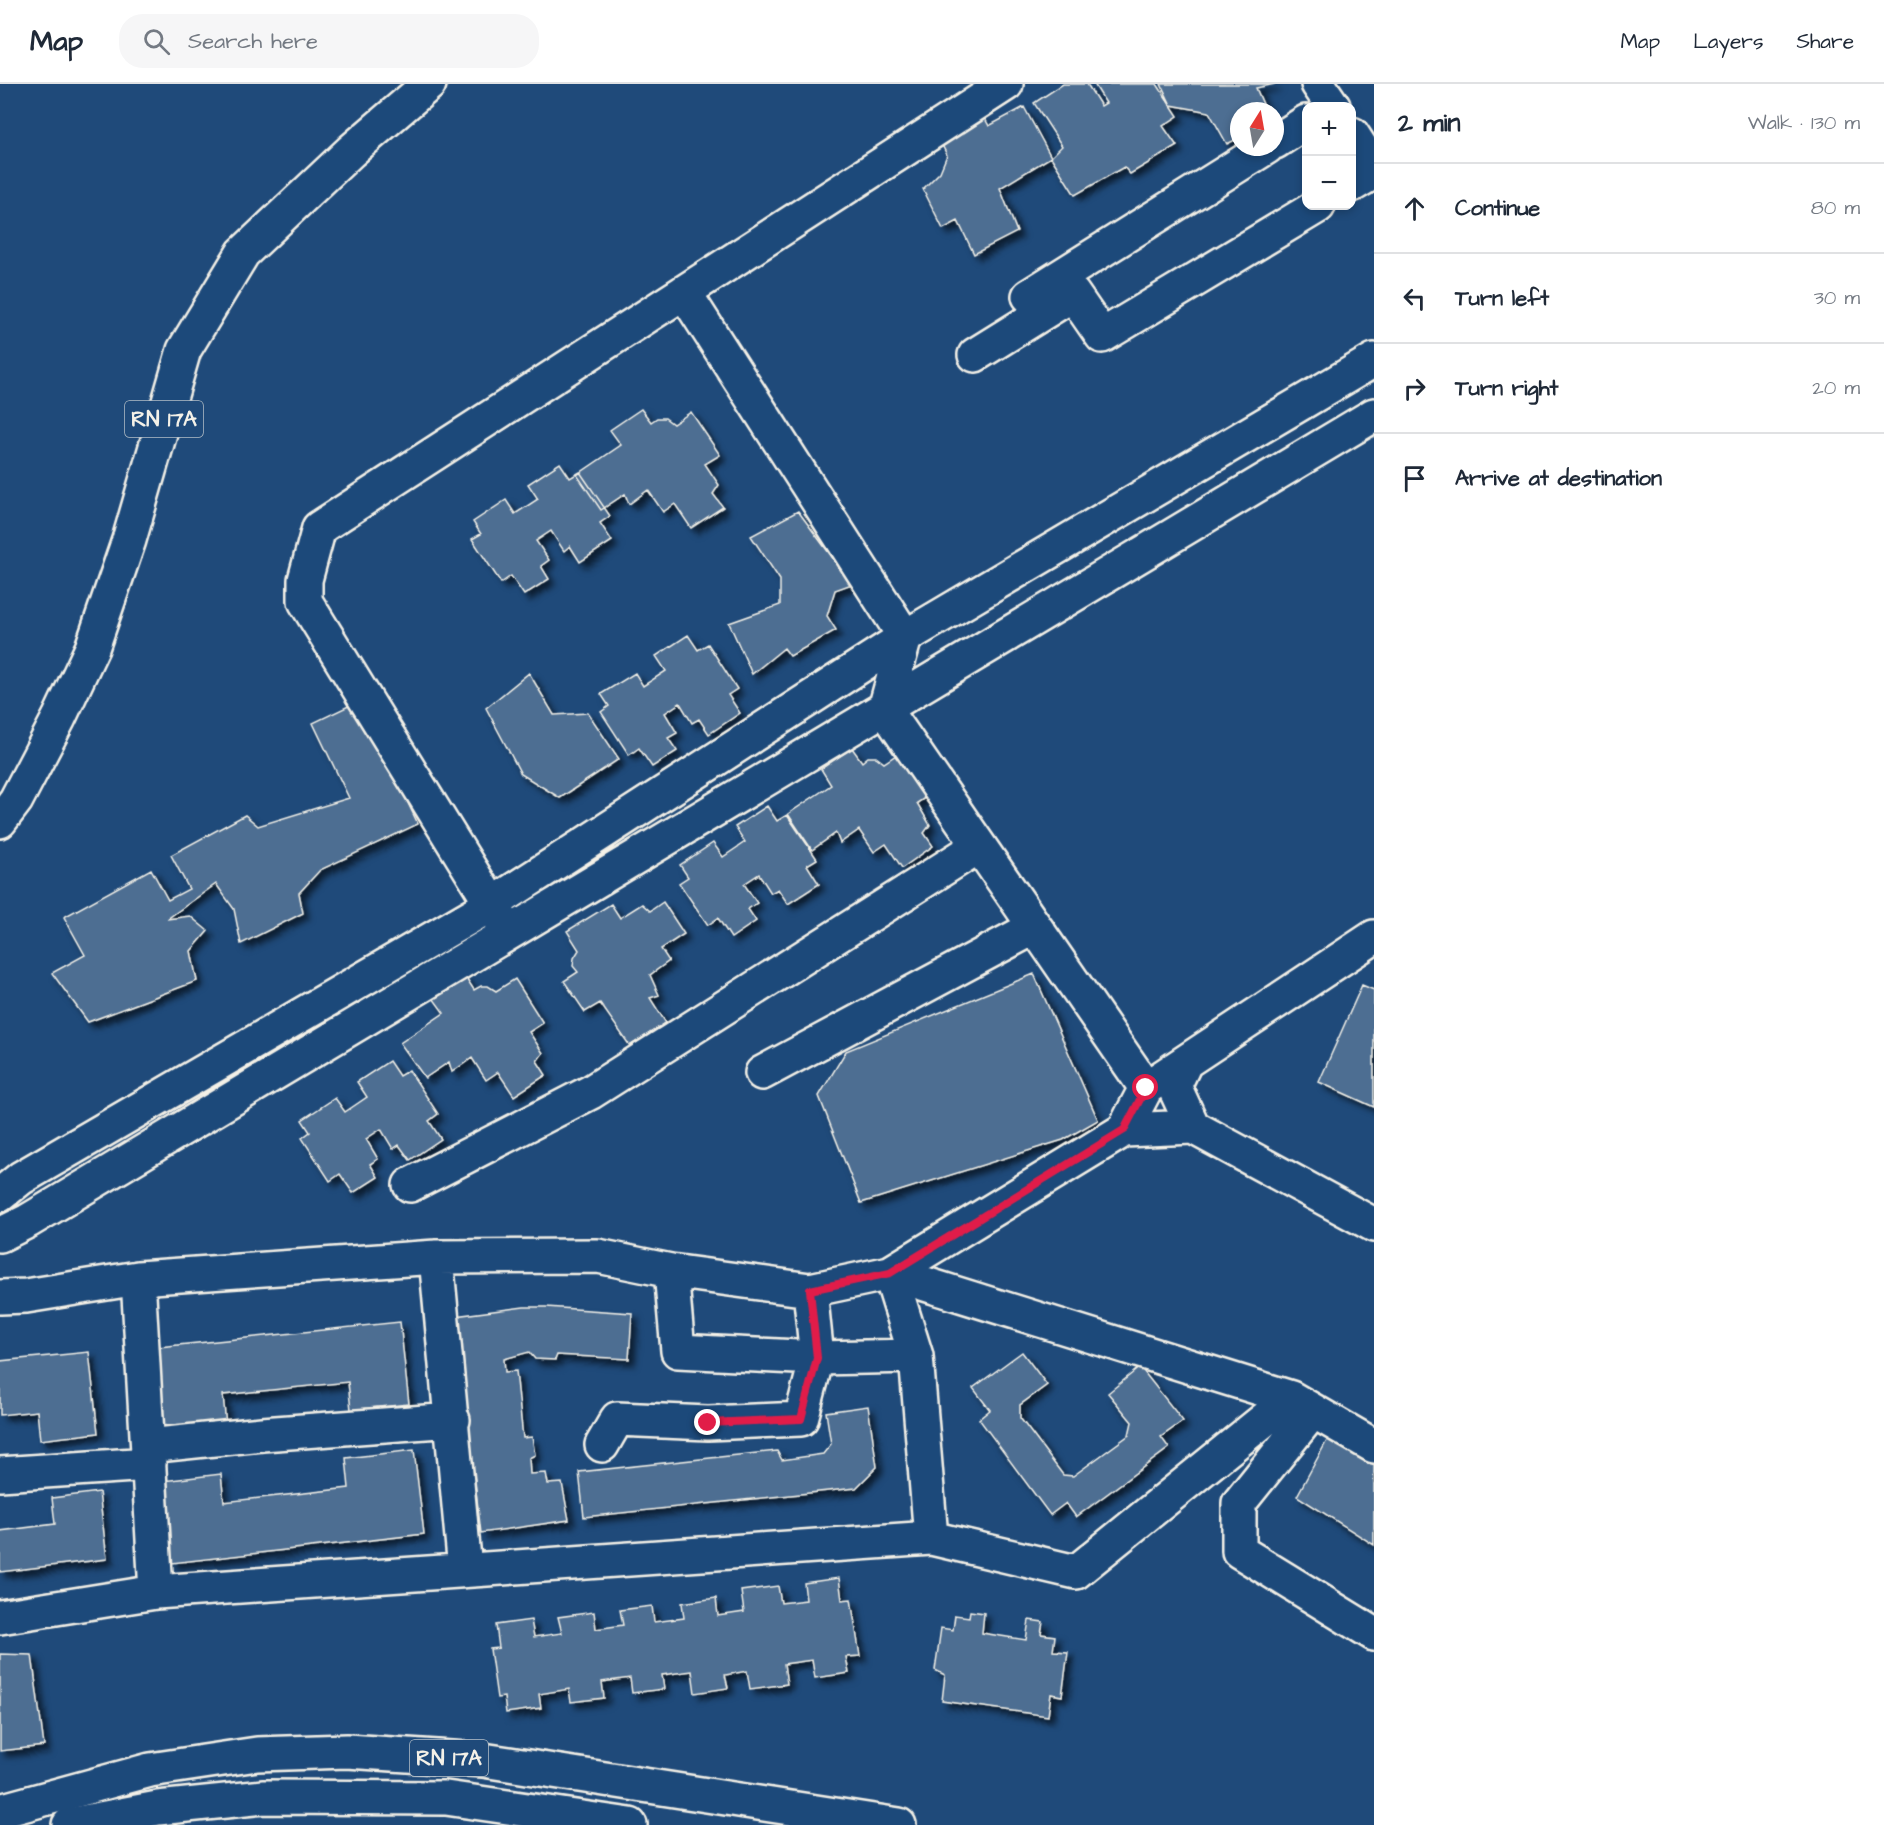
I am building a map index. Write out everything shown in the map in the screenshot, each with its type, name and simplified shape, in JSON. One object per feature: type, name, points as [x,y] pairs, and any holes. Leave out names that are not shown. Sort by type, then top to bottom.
[{"type":"street","name":"RN 17A","points":[[0,821],[16,800],[92,648],[129,540],[184,350],[243,253],[351,151],[429,84]]},
{"type":"street","points":[[510,933],[305,601],[305,580],[318,528],[1006,84]]},
{"type":"street","points":[[1284,135],[1302,122]]},
{"type":"street","points":[[1356,141],[1374,170],[1356,183]]},
{"type":"street","points":[[1023,300],[1253,156]]},
{"type":"street","points":[[975,355],[1073,294],[1102,336],[1311,210]]},
{"type":"street","points":[[684,292],[905,637],[885,709],[1146,1088]]},
{"type":"street","points":[[0,1195],[21,1178],[492,904],[905,637],[1374,360]]},
{"type":"street","points":[[0,1235],[28,1221],[1374,415]]},
{"type":"street","points":[[410,1185],[591,1092],[979,846]]},
{"type":"street","points":[[762,1074],[1035,927]]},
{"type":"street","points":[[1124,1130],[1146,1088],[1374,937]]},
{"type":"street","points":[[1185,1063],[1174,1086],[1193,1127]]},
{"type":"street","points":[[136,1111],[156,1144]]},
{"type":"street","points":[[0,1297],[26,1296],[138,1278],[436,1257],[598,1256],[671,1271],[810,1290],[890,1273],[1124,1130],[1193,1127],[1374,1225]]},
{"type":"street","points":[[436,1257],[453,1419],[465,1570]]},
{"type":"street","points":[[671,1271],[678,1351],[817,1358],[916,1356]]},
{"type":"street","points":[[890,1273],[916,1356],[931,1538]]},
{"type":"street","points":[[890,1273],[1302,1405],[1374,1446]]},
{"type":"street","points":[[138,1278],[156,1592]]},
{"type":"street","points":[[602,1445],[617,1419],[708,1423],[801,1419],[817,1358],[810,1290]]},
{"type":"street","points":[[0,1617],[156,1592],[931,1538],[1076,1572],[1302,1405]]},
{"type":"street","points":[[1302,1405],[1239,1503],[1239,1551],[1374,1634]]},
{"type":"street","points":[[0,1474],[148,1455],[262,1434],[453,1419]]},
{"type":"street","name":"RN 17A","points":[[0,1811],[150,1770],[257,1754],[347,1751],[483,1760],[899,1825]]},
{"type":"street","points":[[69,1825],[146,1817],[264,1797],[446,1798],[462,1813],[630,1825]]},
{"type":"building","points":[[1063,84],[1087,84],[1101,106],[1106,103],[1094,84],[1157,84],[1178,116],[1163,126],[1177,146],[1130,174],[1124,167],[1075,195],[1051,157],[1062,146],[1034,103]]},
{"type":"building","points":[[1161,84],[1275,84],[1256,88],[1262,102],[1230,102],[1230,142],[1227,144],[1209,112],[1171,105]]},
{"type":"building","points":[[1024,107],[1051,157],[1000,188],[1017,232],[974,254],[958,221],[943,229],[923,189],[940,172],[947,155],[940,141],[984,117],[989,126]]},
{"type":"building","points":[[641,409],[651,422],[657,418],[665,418],[673,424],[691,412],[720,455],[705,464],[719,485],[713,494],[723,507],[691,528],[675,504],[663,512],[648,490],[629,504],[625,494],[601,510],[577,475],[621,445],[610,430]]},
{"type":"building","points":[[560,463],[570,478],[580,472],[610,516],[600,523],[612,541],[580,562],[570,546],[564,551],[551,531],[536,541],[549,560],[541,566],[549,579],[524,595],[511,576],[501,583],[472,539],[481,534],[473,522],[506,500],[515,514],[538,499],[528,484]]},
{"type":"building","points":[[798,511],[852,584],[835,590],[827,616],[836,630],[790,656],[784,648],[752,674],[729,623],[780,605],[780,580],[751,536]]},
{"type":"building","points":[[688,635],[698,650],[708,644],[737,689],[728,695],[740,713],[709,734],[699,719],[692,723],[680,703],[665,713],[677,733],[668,738],[677,751],[652,767],[639,748],[629,755],[601,712],[609,706],[601,694],[635,673],[643,686],[666,671],[656,656]]},
{"type":"building","points":[[529,673],[554,715],[588,713],[619,759],[560,798],[521,774],[486,708]]},
{"type":"building","points":[[359,701],[418,824],[320,870],[299,893],[303,913],[241,944],[234,909],[216,884],[167,919],[190,916],[208,931],[191,951],[197,981],[88,1022],[52,973],[85,955],[64,917],[151,869],[168,900],[189,889],[171,855],[245,815],[258,826],[349,798],[313,723]]},
{"type":"building","points":[[852,748],[862,762],[868,757],[876,757],[884,763],[902,751],[931,794],[917,803],[930,825],[924,833],[933,846],[902,868],[886,844],[874,852],[859,830],[840,843],[836,833],[812,850],[788,814],[831,785],[821,769]]},
{"type":"building","points":[[767,806],[777,821],[787,815],[817,859],[807,865],[819,884],[788,904],[778,889],[771,893],[759,874],[744,884],[757,903],[748,909],[756,921],[731,938],[718,918],[708,925],[679,883],[688,877],[680,865],[713,843],[723,857],[745,842],[735,827]]},
{"type":"building","points":[[663,902],[684,934],[661,949],[669,961],[650,975],[659,995],[650,998],[666,1023],[630,1046],[600,1003],[585,1012],[564,981],[578,972],[573,966],[574,958],[579,950],[567,931],[611,904],[620,918],[642,904],[650,911]]},
{"type":"building","points":[[1034,974],[1098,1120],[1063,1140],[861,1203],[819,1096],[846,1051]]},
{"type":"building","points":[[465,976],[474,990],[481,986],[488,986],[496,991],[515,979],[543,1023],[529,1032],[543,1053],[537,1061],[546,1075],[514,1096],[498,1072],[486,1080],[472,1058],[452,1072],[449,1062],[425,1078],[400,1043],[444,1013],[433,998]]},
{"type":"building","points":[[1362,985],[1374,990],[1374,1107],[1319,1082]]},
{"type":"building","points":[[389,1061],[399,1076],[409,1070],[438,1114],[429,1121],[441,1139],[410,1160],[399,1145],[393,1149],[381,1129],[366,1139],[378,1159],[370,1164],[378,1177],[353,1193],[340,1174],[330,1181],[302,1138],[310,1132],[302,1120],[335,1098],[345,1112],[367,1097],[357,1082]]},
{"type":"building","points":[[524,1307],[632,1313],[629,1359],[557,1355],[555,1360],[535,1359],[529,1352],[504,1359],[505,1372],[516,1371],[523,1438],[532,1437],[535,1455],[529,1458],[530,1474],[546,1473],[548,1484],[562,1483],[569,1520],[481,1533],[455,1316]]},
{"type":"building","points":[[400,1322],[409,1404],[351,1410],[348,1382],[223,1395],[226,1425],[158,1433],[149,1348]]},
{"type":"building","points":[[89,1352],[98,1433],[40,1440],[37,1411],[0,1415],[0,1361]]},
{"type":"building","points":[[1022,1352],[1047,1385],[1020,1405],[1020,1418],[1063,1475],[1073,1476],[1129,1435],[1132,1422],[1108,1393],[1140,1367],[1183,1421],[1161,1437],[1169,1448],[1076,1517],[1066,1503],[1050,1515],[979,1419],[990,1410],[973,1388]]},
{"type":"building","points":[[868,1406],[877,1467],[856,1488],[584,1517],[579,1472],[777,1451],[782,1460],[823,1454],[831,1444],[826,1412]]},
{"type":"building","points":[[1330,1435],[1374,1464],[1374,1545],[1297,1496]]},
{"type":"building","points":[[414,1450],[424,1534],[172,1563],[163,1481],[221,1474],[224,1502],[349,1488],[346,1458]]},
{"type":"building","points":[[99,1492],[107,1559],[0,1572],[0,1531],[55,1524],[52,1498]]},
{"type":"building","points":[[839,1578],[842,1600],[851,1599],[860,1656],[846,1657],[849,1673],[815,1678],[812,1660],[784,1664],[787,1684],[750,1689],[747,1671],[725,1675],[728,1688],[695,1693],[692,1671],[662,1675],[664,1689],[632,1693],[630,1678],[602,1682],[604,1698],[571,1702],[569,1689],[539,1694],[541,1708],[506,1713],[504,1697],[497,1698],[490,1649],[499,1648],[496,1625],[531,1620],[534,1637],[562,1633],[558,1617],[594,1612],[596,1629],[623,1625],[620,1610],[652,1606],[654,1622],[684,1618],[682,1603],[716,1598],[718,1616],[744,1612],[741,1591],[778,1586],[781,1603],[806,1600],[804,1583]]},
{"type":"building","points":[[970,1611],[984,1613],[982,1633],[1026,1640],[1029,1620],[1043,1622],[1041,1634],[1055,1636],[1053,1651],[1068,1652],[1062,1696],[1051,1694],[1048,1716],[942,1701],[945,1675],[935,1670],[941,1628],[953,1630],[955,1615],[969,1617]]},
{"type":"building","points":[[0,1654],[32,1655],[44,1746],[0,1751]]},
{"type":"route","points":[[708,1423],[801,1419],[817,1358],[810,1290],[890,1273],[1124,1130],[1146,1088]]}]
